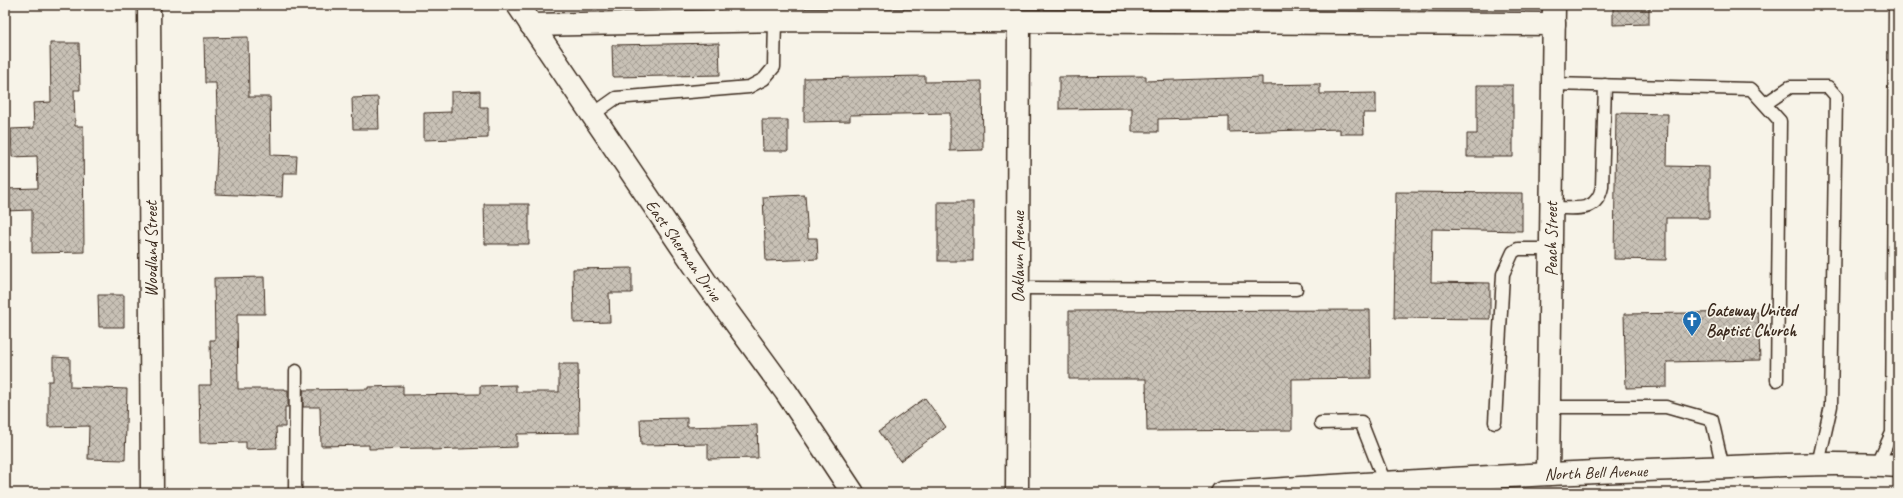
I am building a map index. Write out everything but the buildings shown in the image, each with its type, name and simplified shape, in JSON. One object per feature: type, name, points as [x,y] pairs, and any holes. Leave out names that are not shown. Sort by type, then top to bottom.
[{"type":"street","name":"Woodland Street","points":[[149,5],[152,493]]},
{"type":"street","name":"East Sherman Drive","points":[[518,5],[705,282],[786,392],[853,493]]},
{"type":"street","points":[[531,25],[775,12],[1019,21],[1554,14]]},
{"type":"street","name":"Peach Street","points":[[1548,474],[1554,14]]},
{"type":"street","name":"Oaklawn Avenue","points":[[1017,493],[1019,21]]},
{"type":"street","name":"North Bell Avenue","points":[[1222,493],[1393,486],[1481,485],[1548,474],[1792,464],[1888,466]]},
{"type":"lane","points":[[1888,466],[1892,433],[1896,213],[1895,5]]},
{"type":"lane","points":[[592,115],[616,98],[749,87],[764,79],[774,68],[775,12]]},
{"type":"lane","points":[[1552,84],[1751,89],[1780,121],[1777,380]]},
{"type":"lane","points":[[1551,208],[1588,207],[1595,204],[1600,197],[1602,187],[1606,85]]},
{"type":"lane","points":[[1765,104],[1790,88],[1828,87],[1836,96],[1831,406],[1818,464]]},
{"type":"lane","points":[[1495,422],[1503,274],[1513,252],[1518,249],[1551,249]]},
{"type":"lane","points":[[1018,288],[1296,289]]},
{"type":"lane","points":[[295,493],[296,371]]},
{"type":"lane","points":[[1550,407],[1666,407],[1712,420],[1723,468]]},
{"type":"lane","points":[[1321,423],[1361,422],[1393,486]]},
{"type":"place","name":"Gateway United Baptist Church","points":[[1692,337]]}]
